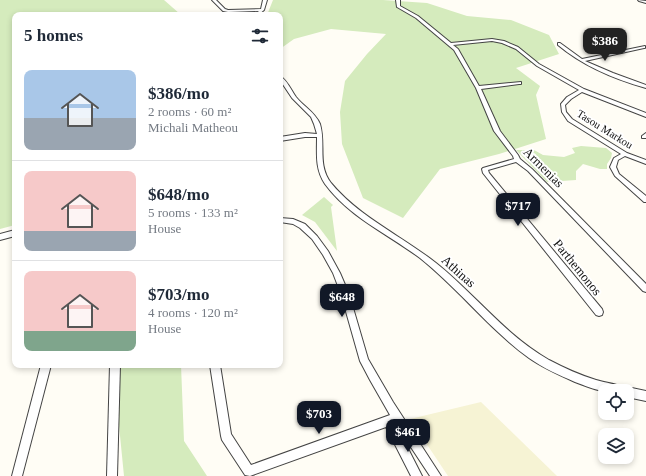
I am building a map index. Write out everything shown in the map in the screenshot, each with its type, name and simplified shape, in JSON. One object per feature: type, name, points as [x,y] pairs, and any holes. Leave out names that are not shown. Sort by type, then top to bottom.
[{"type":"street","points":[[214,0],[224,10],[228,11],[262,10]]},
{"type":"street","points":[[260,12],[262,10],[265,0]]},
{"type":"street","name":"Armenias","points":[[398,0],[398,6],[418,17],[451,44],[460,55],[478,88],[497,131],[516,156],[517,160],[530,170],[646,289]]},
{"type":"street","points":[[640,0],[646,2]]},
{"type":"street","points":[[451,44],[481,41],[503,42],[517,48],[538,65],[582,90],[646,116]]},
{"type":"street","points":[[559,44],[568,52],[582,60],[646,87]]},
{"type":"street","points":[[582,60],[644,47]]},
{"type":"street","name":"Athinas","points":[[283,82],[296,100],[308,109],[315,118],[318,125],[321,173],[339,197],[350,207],[423,256],[524,348],[560,370],[598,386]]},
{"type":"street","points":[[478,88],[519,82]]},
{"type":"street","name":"Tasou Markou","points":[[582,90],[569,98],[563,104],[564,112],[570,120],[625,154],[646,162]]},
{"type":"street","points":[[283,139],[306,135],[319,136]]},
{"type":"street","points":[[625,154],[616,159],[612,167],[617,175],[646,200]]},
{"type":"street","name":"Parthemonos","points":[[517,160],[485,169],[486,173],[599,312]]},
{"type":"street","points":[[283,220],[292,220],[308,228],[330,259],[346,292],[364,361],[393,420],[417,476]]},
{"type":"street","points":[[0,237],[12,234]]},
{"type":"street","points":[[17,476],[45,368]]},
{"type":"street","points":[[112,476],[115,368]]},
{"type":"street","points":[[215,368],[226,436],[249,471],[393,420]]},
{"type":"street","points":[[634,393],[646,396]]},
{"type":"street","points":[[393,420],[406,429],[436,476]]},
{"type":"shaded area","points":[[481,402],[557,476],[448,476],[410,419]]},
{"type":"green space","points":[[0,0],[164,0],[178,12],[12,12],[12,226],[0,229]]},
{"type":"green space","points":[[273,0],[383,0],[427,3],[467,16],[511,20],[549,35],[559,54],[516,68],[540,86],[536,95],[546,139],[499,154],[440,169],[403,218],[363,198],[342,144],[340,112],[345,81],[386,34],[331,29],[294,39],[283,47],[283,12],[268,12]]},
{"type":"green space","points":[[581,146],[606,148],[612,153],[607,164],[607,169],[600,169],[583,164],[576,171],[576,180],[547,182],[516,150],[534,150],[543,155],[564,157],[575,153],[572,148]]},
{"type":"green space","points":[[324,197],[333,205],[331,207],[337,251],[315,222],[302,215]]},
{"type":"green space","points":[[113,368],[181,368],[184,441],[207,476],[124,476]]}]
